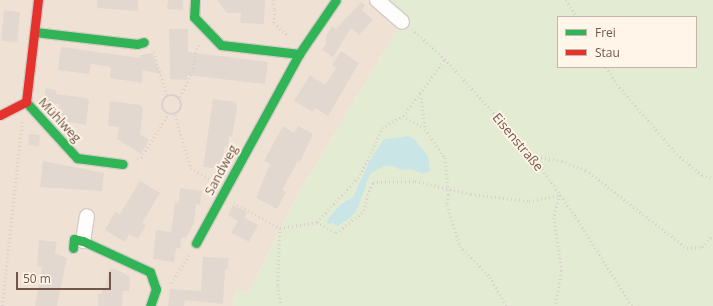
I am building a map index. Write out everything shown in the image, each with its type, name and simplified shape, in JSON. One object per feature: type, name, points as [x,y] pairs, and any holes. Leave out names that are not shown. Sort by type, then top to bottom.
[{"type":"street","name":"Mühlweg","points":[[26,102],[36,32],[38,0]]},
{"type":"street","points":[[196,0],[194,18],[221,45],[301,50]]},
{"type":"street","name":"Sandweg","points":[[196,243],[301,50],[336,0]]},
{"type":"street","points":[[377,0],[402,22]]},
{"type":"street","points":[[36,32],[137,44],[144,42]]},
{"type":"street","name":"Mühlweg","points":[[0,115],[26,102]]},
{"type":"street","name":"Mühlweg","points":[[26,102],[77,158],[123,164]]},
{"type":"street","points":[[87,216],[78,244],[150,272],[156,289],[150,306]]},
{"type":"path","points":[[273,0],[276,26],[301,50]]},
{"type":"path","points":[[566,0],[575,16]]},
{"type":"path","name":"Eisenstraße","points":[[402,22],[445,59],[532,156],[560,195],[632,306]]},
{"type":"path","points":[[180,97],[193,69],[196,49],[209,33]]},
{"type":"path","points":[[144,42],[154,50],[167,95],[162,107],[168,114],[174,115],[181,110],[183,103],[180,97],[174,94],[167,95]]},
{"type":"path","points":[[281,306],[278,286],[280,228],[318,222],[360,175],[382,128],[403,116],[421,94],[445,59]]},
{"type":"path","points":[[607,68],[617,84],[677,154],[702,175],[713,178]]},
{"type":"path","points":[[421,94],[425,129]]},
{"type":"path","points":[[123,164],[141,158],[168,114]]},
{"type":"path","points":[[403,116],[425,129],[445,158],[449,187],[447,206],[460,246],[490,277],[507,306]]},
{"type":"path","points":[[2,306],[22,120]]},
{"type":"path","points":[[532,156],[562,161],[586,170],[687,248],[702,247],[713,235]]},
{"type":"path","points":[[318,222],[336,233],[364,211],[367,195],[373,182],[415,181],[449,187],[471,194],[529,201],[560,195],[554,218],[562,271],[555,306]]},
{"type":"path","points":[[156,289],[171,283],[196,243]]},
{"type":"shaded area","points":[[0,0],[377,0],[402,22],[295,200],[249,292],[235,291],[233,306],[0,306]]},
{"type":"green space","points":[[377,0],[713,0],[713,306],[233,306],[235,291],[249,292],[295,200],[402,22]]},
{"type":"water","points":[[408,136],[414,139],[428,156],[430,171],[423,174],[411,169],[401,170],[393,166],[384,166],[370,174],[357,210],[350,218],[337,226],[328,219],[340,205],[353,197],[369,162],[384,139]]},
{"type":"building","points":[[97,0],[138,0],[138,11],[97,8]]},
{"type":"building","points":[[168,0],[183,0],[183,10],[167,9]]},
{"type":"building","points":[[217,0],[265,0],[264,24],[240,23],[241,13],[227,13]]},
{"type":"building","points":[[361,2],[365,5],[362,10],[373,20],[359,35],[351,28],[333,57],[322,50],[327,42],[325,41],[327,34],[332,26],[336,29]]},
{"type":"building","points":[[4,10],[20,12],[17,42],[1,41]]},
{"type":"building","points":[[169,29],[188,29],[188,52],[268,62],[265,84],[187,75],[187,80],[170,79]]},
{"type":"building","points":[[61,47],[140,58],[141,55],[152,53],[161,74],[143,70],[142,83],[110,78],[111,67],[91,64],[89,74],[58,70]]},
{"type":"building","points":[[341,51],[359,63],[328,116],[315,108],[313,112],[294,101],[310,75],[325,85],[336,68],[332,65]]},
{"type":"building","points":[[45,88],[56,90],[56,94],[87,98],[89,100],[86,125],[58,120],[59,104],[44,103]]},
{"type":"building","points":[[213,99],[236,102],[237,109],[232,137],[229,136],[228,147],[225,146],[222,169],[203,167]]},
{"type":"building","points":[[110,101],[140,105],[143,108],[140,134],[149,140],[141,154],[117,139],[119,127],[108,126]]},
{"type":"building","points":[[283,126],[294,133],[298,126],[313,134],[300,162],[298,161],[282,190],[286,192],[277,209],[256,198],[270,164],[264,161]]},
{"type":"building","points":[[29,134],[40,135],[39,146],[28,145]]},
{"type":"building","points":[[43,161],[104,173],[102,191],[40,187]]},
{"type":"building","points":[[140,181],[160,193],[142,223],[146,225],[138,239],[129,234],[125,242],[105,230],[115,212],[120,214]]},
{"type":"building","points":[[180,188],[202,191],[200,205],[196,204],[194,223],[186,238],[181,238],[180,249],[176,248],[174,262],[153,259],[156,230],[171,232],[175,202],[178,204]]},
{"type":"building","points":[[233,205],[247,212],[244,218],[258,225],[249,242],[231,233],[238,221],[228,215]]},
{"type":"building","points":[[39,240],[57,242],[55,253],[67,258],[57,306],[35,306],[42,267],[37,267]]},
{"type":"building","points":[[203,257],[229,258],[228,269],[225,269],[223,304],[185,300],[184,306],[168,306],[170,289],[201,291]]},
{"type":"building","points":[[109,269],[116,269],[130,277],[129,291],[123,291],[122,306],[98,306],[98,294],[102,294],[102,288],[105,288]]},
{"type":"traffic: fast","points":[[195,0],[194,17],[221,45],[299,54]]},
{"type":"traffic: fast","points":[[196,243],[299,54],[336,0]]},
{"type":"traffic: fast","points":[[35,32],[137,44],[144,42]]},
{"type":"traffic: fast","points":[[26,102],[77,158],[123,164]]},
{"type":"traffic: fast","points":[[73,248],[74,239],[83,241],[150,272],[156,289],[150,306]]},
{"type":"traffic: jam","points":[[0,115],[26,102],[38,0]]}]
